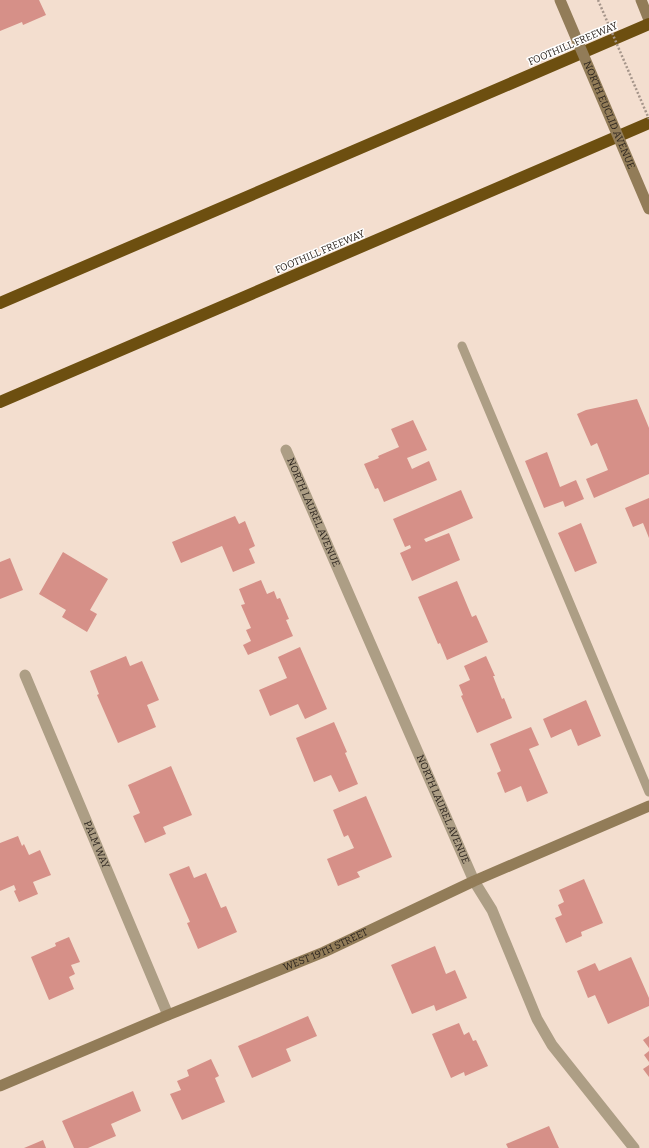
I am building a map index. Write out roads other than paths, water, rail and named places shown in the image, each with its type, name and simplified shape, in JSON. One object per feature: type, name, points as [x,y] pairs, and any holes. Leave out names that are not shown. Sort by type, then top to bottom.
[{"type":"highway","name":"FOOTHILL FREEWAY","points":[[0,303],[649,24]]},
{"type":"highway","name":"FOOTHILL FREEWAY","points":[[0,402],[649,123]]},
{"type":"main road","name":"NORTH EUCLID AVENUE","points":[[560,0],[649,209]]},
{"type":"main road","points":[[641,0],[649,20]]},
{"type":"main road","name":"WEST 19TH STREET","points":[[0,1086],[168,1015],[324,952],[474,881],[649,806]]},
{"type":"street","name":"NORTH LAUREL AVENUE","points":[[286,450],[474,881],[492,910],[537,1018],[552,1045],[634,1148]]},
{"type":"street","name":"PALM WAY","points":[[25,675],[168,1015]]},
{"type":"lane","points":[[462,346],[649,792]]}]
